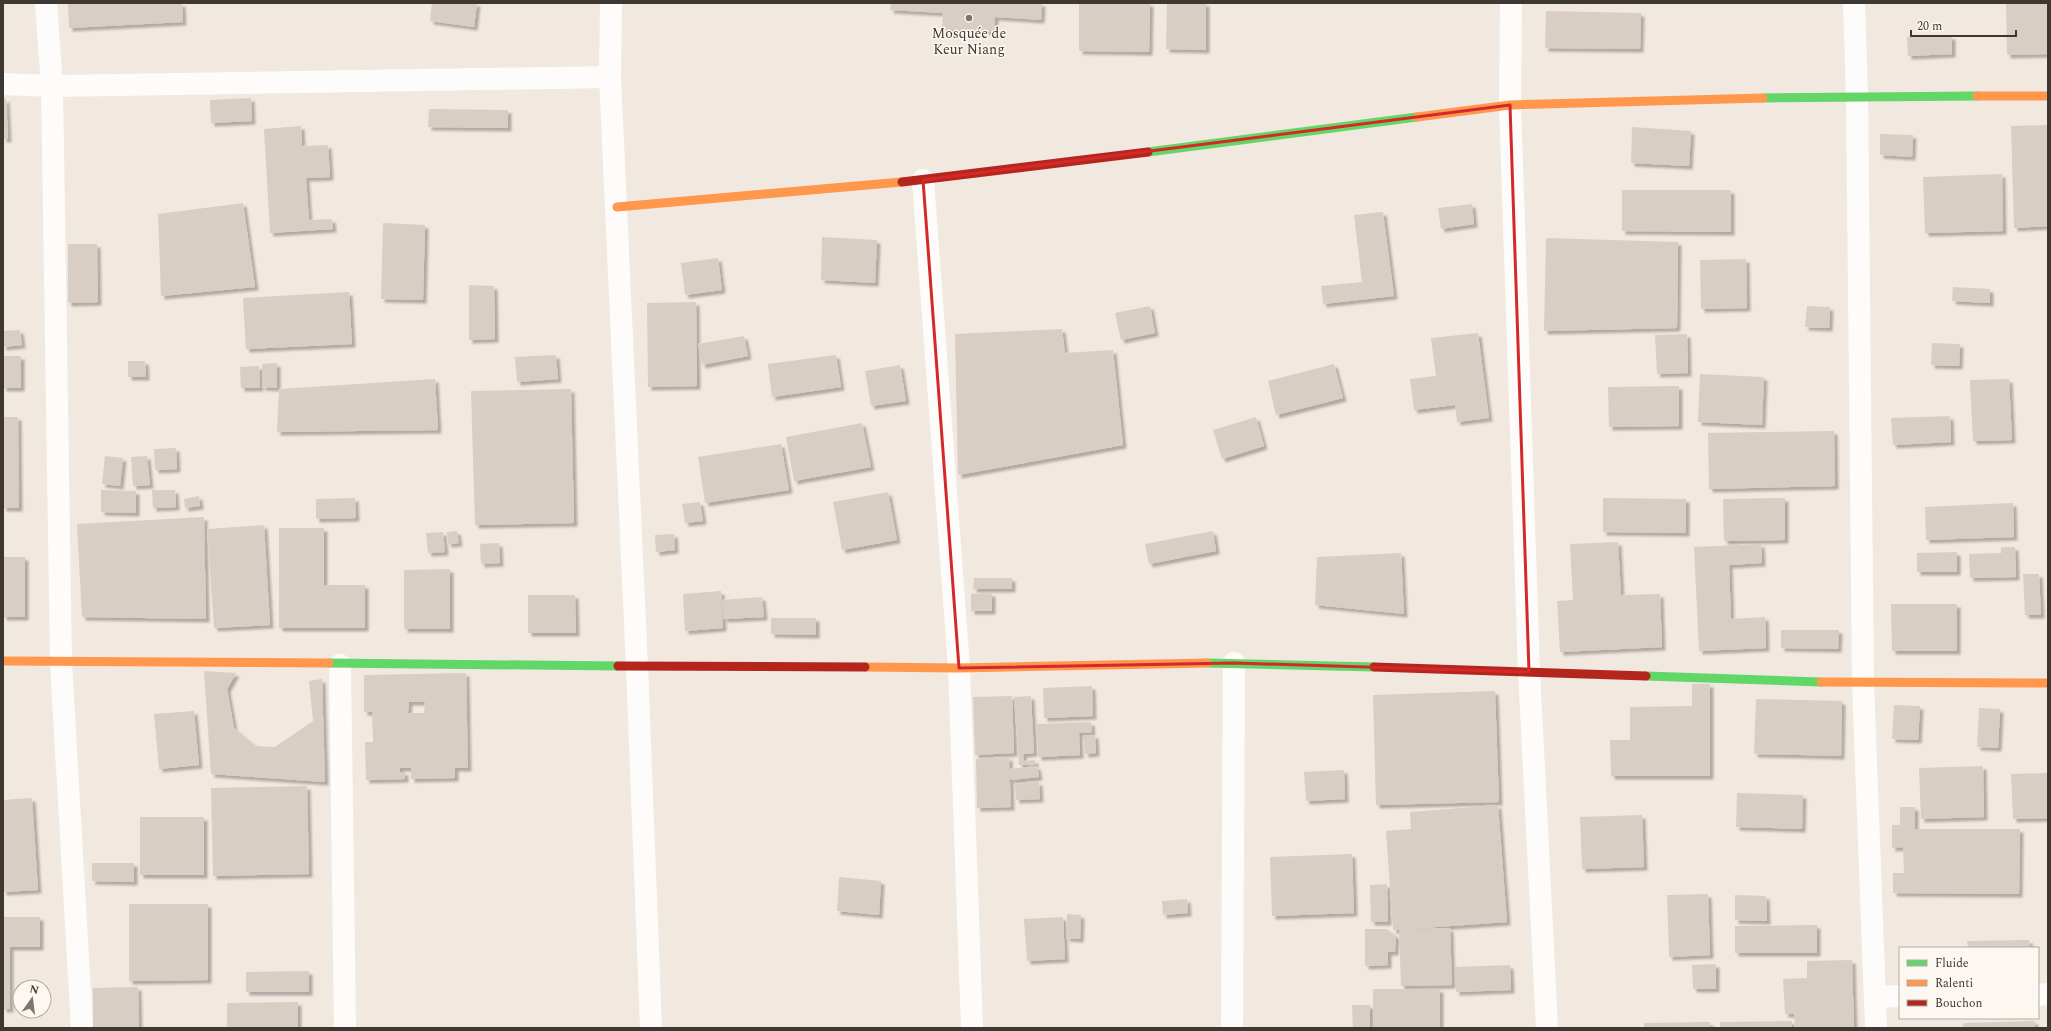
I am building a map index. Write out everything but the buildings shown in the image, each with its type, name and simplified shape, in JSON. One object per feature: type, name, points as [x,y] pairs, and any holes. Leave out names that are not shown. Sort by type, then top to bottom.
[{"type":"street","points":[[46,3],[52,86],[61,662],[82,1028]]},
{"type":"street","points":[[611,3],[610,77],[637,667],[651,1028]]},
{"type":"street","points":[[1512,3],[1510,105],[1529,672],[1546,1028]]},
{"type":"street","points":[[1854,3],[1857,96],[1863,683],[1876,1028]]},
{"type":"street","points":[[3,84],[52,86],[610,77]]},
{"type":"street","points":[[616,207],[923,180],[1310,132],[1510,105],[1857,96],[2048,96]]},
{"type":"street","points":[[923,180],[959,668],[972,1028]]},
{"type":"street","points":[[3,661],[340,665],[959,668],[1234,663],[1863,683],[2048,683]]},
{"type":"street","points":[[1232,1028],[1234,663]]},
{"type":"street","points":[[340,665],[344,1028]]},
{"type":"street","points":[[1875,996],[1899,996]]},
{"type":"highlighted area","points":[[1510,105],[1529,672],[1234,663],[959,668],[923,180]]},
{"type":"traffic: fast","points":[[1763,98],[1977,96]]},
{"type":"traffic: fast","points":[[1148,152],[1417,117]]},
{"type":"traffic: fast","points":[[329,663],[618,666]]},
{"type":"traffic: fast","points":[[1207,663],[1374,667]]},
{"type":"traffic: fast","points":[[1646,676],[1821,682]]},
{"type":"traffic: slow","points":[[1977,96],[2048,96]]},
{"type":"traffic: slow","points":[[1417,117],[1510,105],[1763,98]]},
{"type":"traffic: slow","points":[[617,207],[902,182]]},
{"type":"traffic: slow","points":[[3,661],[329,663]]},
{"type":"traffic: slow","points":[[865,667],[959,668],[1207,663]]},
{"type":"traffic: slow","points":[[1821,682],[2048,683]]},
{"type":"traffic: jam","points":[[902,182],[1148,152]]},
{"type":"traffic: jam","points":[[618,666],[865,667]]},
{"type":"traffic: jam","points":[[1374,667],[1646,676]]},
{"type":"place","name":"Mosquée de Keur Niang","points":[[969,18]]}]
